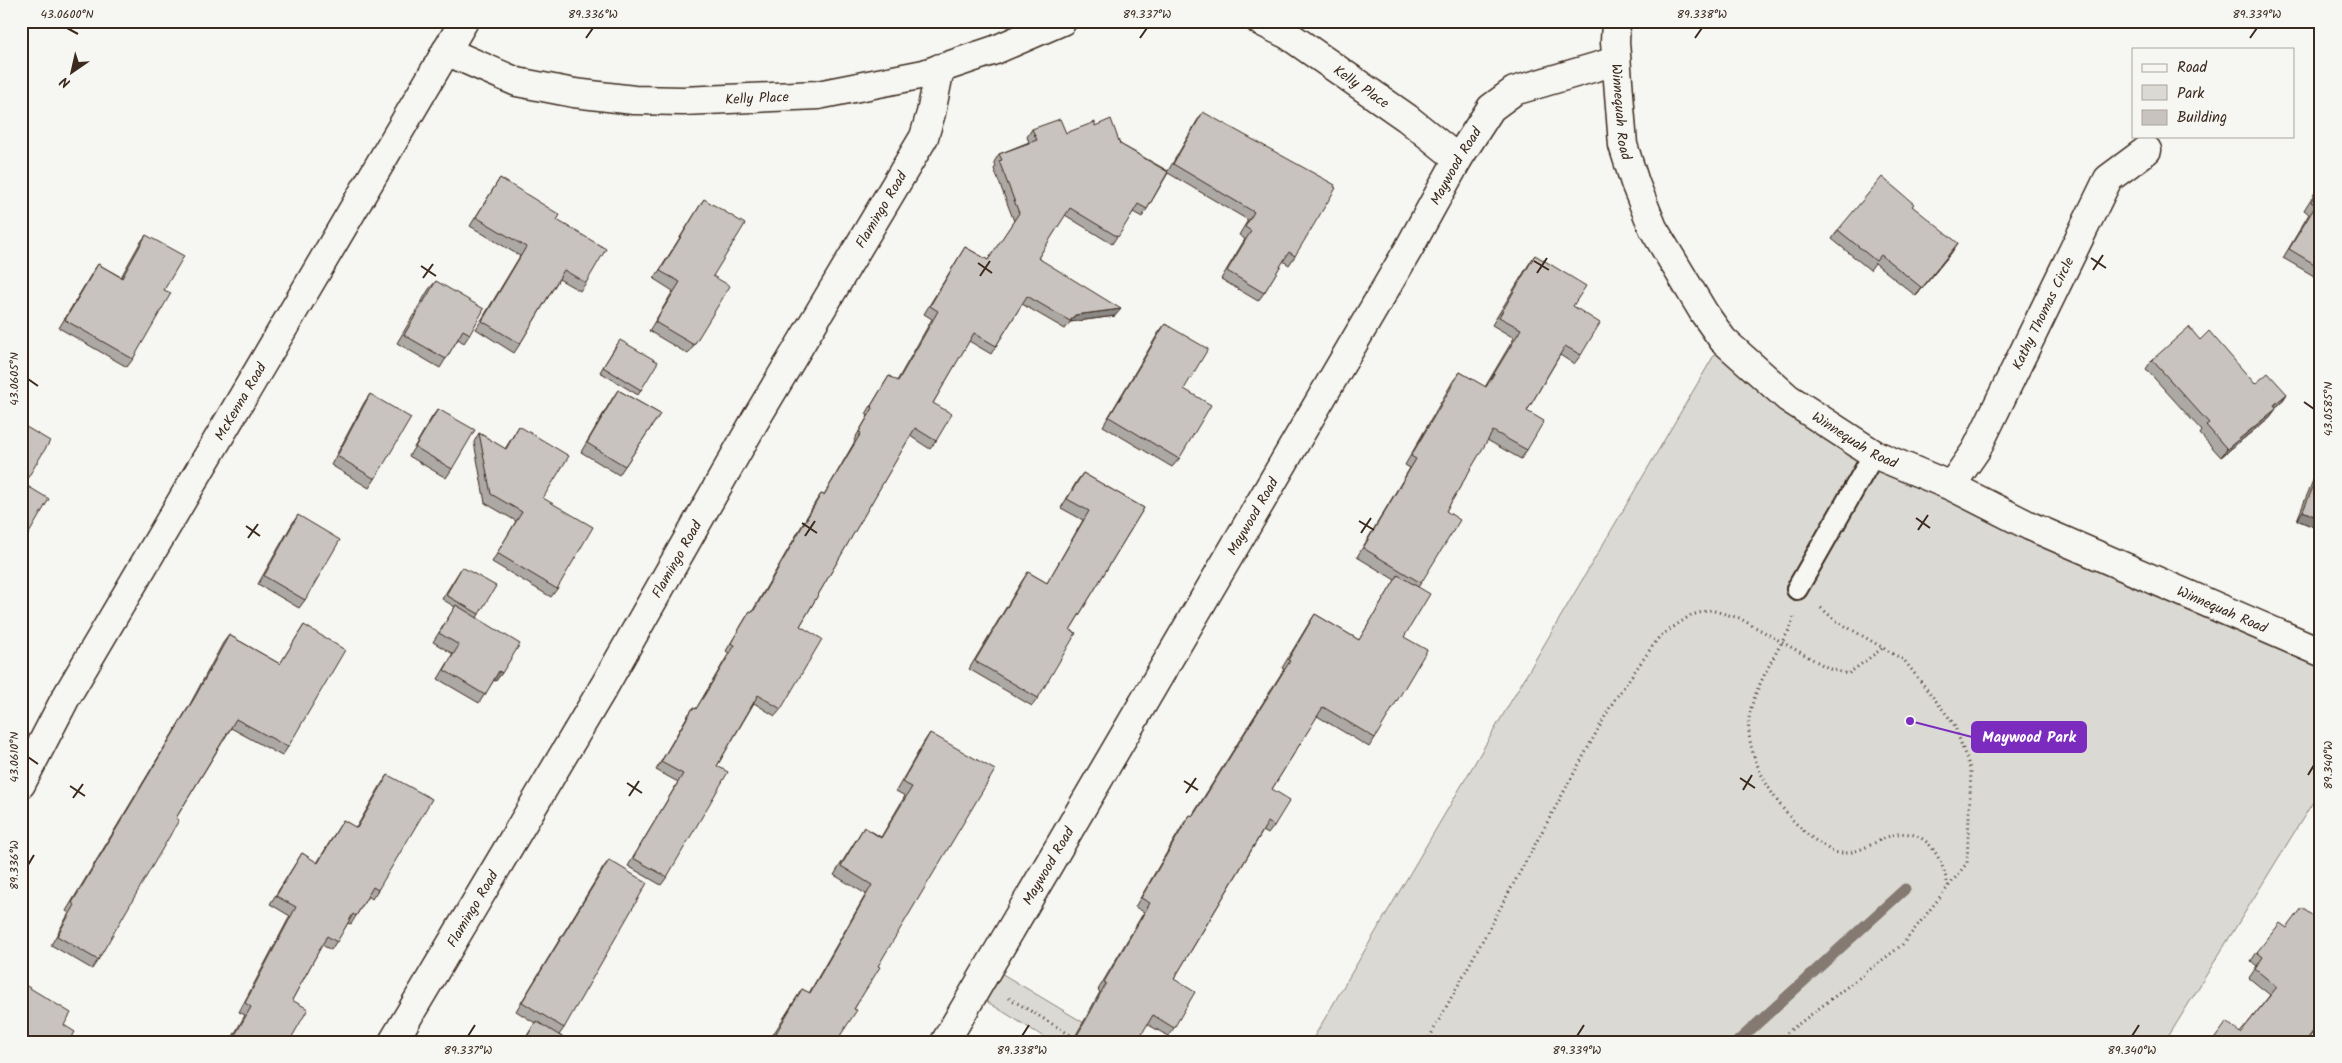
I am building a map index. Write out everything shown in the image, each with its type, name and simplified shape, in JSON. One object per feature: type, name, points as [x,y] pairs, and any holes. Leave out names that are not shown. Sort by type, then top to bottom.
[{"type":"street","name":"McKenna Road","points":[[21,784],[70,691],[464,21]]},
{"type":"street","name":"Kelly Place","points":[[446,51],[517,82],[574,93],[634,100],[683,101],[818,95],[924,74],[995,50],[1062,21]]},
{"type":"street","name":"Kelly Place","points":[[1260,21],[1296,41],[1407,118],[1458,159]]},
{"type":"street","name":"Winnequah Road","points":[[1616,21],[1614,42],[1623,145],[1635,183],[1653,228],[1704,313],[1724,340],[1788,398],[1874,454],[1951,486],[2030,526],[2321,652]]},
{"type":"street","name":"Maywood Road","points":[[945,1042],[1398,267],[1458,159],[1491,108],[1514,90],[1616,61]]},
{"type":"street","name":"Flamingo Road","points":[[393,1042],[606,683],[757,417],[924,137],[940,68]]},
{"type":"street","name":"Kathy Thomas Circle","points":[[1951,486],[1980,443],[2108,179],[2147,150]]},
{"type":"lane","points":[[1797,589],[1874,454]]},
{"type":"path","points":[[1797,589],[1792,625],[1759,687],[1749,718],[1752,752],[1770,790],[1792,821],[1812,838],[1834,852],[1857,852],[1896,835],[1911,834],[1926,841],[1944,865],[1948,887]]},
{"type":"path","points":[[1775,1042],[1902,945],[1967,863],[1971,771],[1954,724],[1904,660],[1836,620],[1797,589]]},
{"type":"path","points":[[1426,1042],[1613,702],[1659,637],[1691,615],[1711,610],[1738,618],[1830,669],[1848,674],[1884,647]]},
{"type":"path","points":[[980,981],[1082,1042]]},
{"type":"green space","points":[[1723,340],[1788,398],[2321,652],[2321,789],[2165,1042],[1311,1042]]},
{"type":"green space","points":[[989,966],[1116,1042],[1052,1042],[973,993]]},
{"type":"building","points":[[1203,112],[1335,185],[1334,187],[1336,188],[1295,256],[1289,252],[1264,293],[1227,271],[1251,231],[1245,227],[1254,212],[1173,164]]},
{"type":"building","points":[[1060,119],[1066,133],[1095,122],[1095,126],[1111,119],[1120,144],[1168,172],[1147,209],[1138,204],[1118,237],[1070,208],[1038,258],[1121,309],[1075,315],[1070,321],[1027,296],[996,346],[974,333],[933,403],[952,414],[936,441],[915,428],[800,626],[822,639],[781,709],[758,695],[717,766],[728,772],[667,877],[633,858],[683,774],[661,762],[693,708],[696,709],[735,645],[731,643],[750,611],[753,612],[821,494],[824,495],[861,433],[859,432],[873,408],[871,406],[889,376],[898,381],[938,311],[930,306],[965,247],[988,260],[1019,213],[999,161],[1002,160],[999,154],[1037,140],[1032,129]]},
{"type":"building","points":[[1882,177],[1914,204],[1912,206],[1958,243],[1922,288],[1881,255],[1876,261],[1838,230]]},
{"type":"building","points":[[500,178],[560,215],[557,220],[606,249],[586,283],[564,270],[520,344],[482,321],[526,247],[476,217]]},
{"type":"building","points":[[2321,184],[2321,268],[2289,249],[2316,205],[2311,202]]},
{"type":"building","points":[[704,199],[745,224],[713,276],[730,286],[694,345],[655,322],[680,282],[660,271]]},
{"type":"building","points":[[146,235],[184,256],[164,290],[171,293],[133,359],[65,320],[98,264],[122,278]]},
{"type":"building","points":[[1535,255],[1586,286],[1573,306],[1600,323],[1581,355],[1565,346],[1527,411],[1544,421],[1527,450],[1493,431],[1446,511],[1460,520],[1421,583],[1363,548],[1416,459],[1411,456],[1460,372],[1486,387],[1521,329],[1499,317]]},
{"type":"building","points":[[436,281],[484,309],[470,334],[463,330],[446,359],[404,335]]},
{"type":"building","points":[[1165,324],[1208,349],[1184,389],[1211,405],[1179,459],[1109,417]]},
{"type":"building","points":[[2189,327],[2200,340],[2209,331],[2255,384],[2268,373],[2287,394],[2274,405],[2276,409],[2227,449],[2206,425],[2209,423],[2152,360]]},
{"type":"building","points":[[620,340],[658,362],[641,390],[603,367]]},
{"type":"building","points":[[618,390],[660,414],[625,466],[587,443]]},
{"type":"building","points":[[370,394],[411,418],[375,479],[337,456]]},
{"type":"building","points":[[438,409],[475,430],[452,469],[415,447]]},
{"type":"building","points":[[21,424],[50,441],[24,484],[49,499],[28,535],[25,533],[21,540]]},
{"type":"building","points":[[519,426],[569,456],[543,498],[593,527],[557,589],[497,553],[522,512],[491,494],[479,433],[506,449]]},
{"type":"building","points":[[2321,468],[2321,519],[2303,511]]},
{"type":"building","points":[[1083,473],[1144,508],[1070,630],[1076,633],[1038,698],[975,661],[1028,572],[1047,583],[1089,511],[1067,499]]},
{"type":"building","points":[[298,515],[340,540],[305,600],[264,576]]},
{"type":"building","points":[[462,567],[496,586],[479,614],[446,595]]},
{"type":"building","points":[[1398,575],[1430,594],[1404,637],[1427,650],[1375,738],[1323,707],[1272,789],[1290,800],[1274,826],[1268,822],[1174,979],[1195,992],[1174,1028],[1153,1015],[1137,1042],[1073,1042],[1106,983],[1104,982],[1150,903],[1141,898],[1190,815],[1193,816],[1290,661],[1288,660],[1315,614],[1359,640]]},
{"type":"building","points":[[456,605],[520,644],[502,673],[499,671],[485,695],[444,670],[459,645],[439,633]]},
{"type":"building","points":[[304,625],[345,650],[288,747],[236,719],[176,818],[179,820],[98,960],[57,936],[75,905],[72,903],[195,697],[229,635],[280,664]]},
{"type":"building","points":[[930,733],[995,770],[878,966],[880,967],[854,1009],[857,1010],[836,1042],[791,1042],[776,1033],[802,989],[810,993],[872,885],[841,866],[864,827],[881,838],[912,787],[902,782]]},
{"type":"building","points":[[388,775],[432,799],[378,890],[373,887],[356,916],[353,914],[337,942],[327,936],[292,1000],[308,1009],[289,1042],[231,1042],[251,1007],[245,1003],[296,907],[276,896],[302,853],[318,863],[343,820],[357,828]]},
{"type":"building","points":[[609,860],[647,883],[564,1028],[522,1002]]},
{"type":"building","points":[[2302,908],[2321,922],[2321,1021],[2305,1042],[2212,1042],[2227,1022],[2240,1033],[2277,987],[2255,969],[2263,957],[2257,952],[2280,923],[2287,928]]},
{"type":"building","points":[[25,985],[71,1013],[64,1025],[75,1032],[69,1042],[21,1042],[21,992]]},
{"type":"building","points":[[536,1021],[570,1042],[524,1042]]},
{"type":"waterway","points":[[1737,1042],[1905,889]]},
{"type":"place","name":"Maywood Park","points":[[1910,721]]}]
